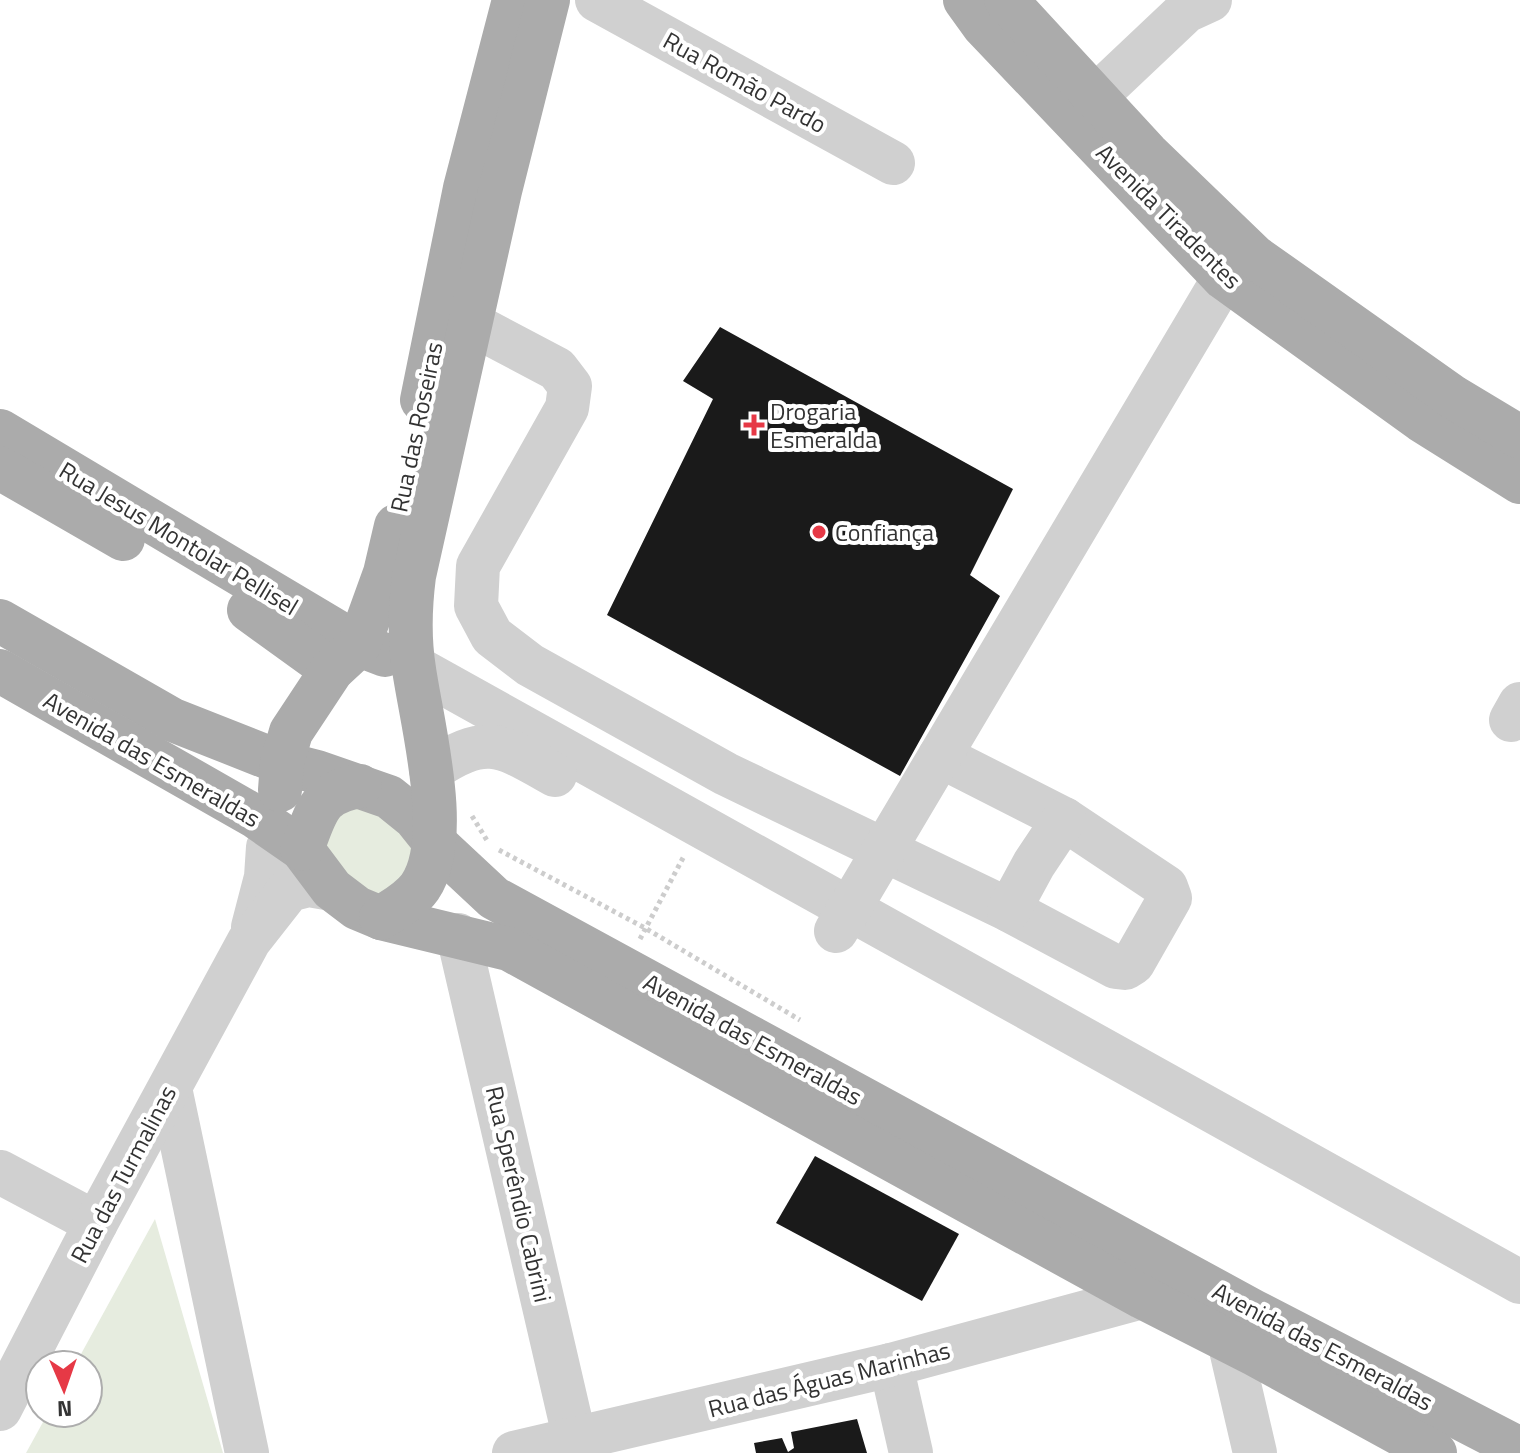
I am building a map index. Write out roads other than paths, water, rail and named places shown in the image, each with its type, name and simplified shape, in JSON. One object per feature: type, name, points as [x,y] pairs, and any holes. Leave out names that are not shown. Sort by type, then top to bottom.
[{"type":"main road","name":"Rua das Roseiras","points":[[435,843],[431,770],[413,666],[409,611],[428,445],[482,190],[514,0]]},
{"type":"main road","name":"Rua das Roseiras","points":[[289,841],[282,763],[291,732],[345,657],[385,573],[470,323],[482,190],[548,0]]},
{"type":"main road","name":"Avenida Tiradentes","points":[[965,0],[983,25],[1224,278],[1421,420],[1520,482]]},
{"type":"main road","name":"Avenida Tiradentes","points":[[1006,0],[1147,153],[1255,257],[1453,397],[1520,437]]},
{"type":"main road","name":"Rua Jesus Montolar Pellisel","points":[[0,431],[345,657]]},
{"type":"main road","name":"Rua Jesus Montolar Pellisel","points":[[0,468],[262,618],[345,657]]},
{"type":"main road","name":"Avenida das Esmeraldas","points":[[0,621],[173,720],[282,763],[389,797],[415,818],[435,843],[494,898],[1216,1291],[1520,1449]]},
{"type":"main road","points":[[345,657],[413,666]]},
{"type":"main road","name":"Avenida das Esmeraldas","points":[[0,671],[256,817],[289,841]]},
{"type":"main road","points":[[360,786],[337,790],[324,800],[289,841],[332,889],[357,908],[381,918],[411,898],[421,885],[435,843]]},
{"type":"main road","points":[[458,935],[473,878]]},
{"type":"main road","name":"Avenida das Esmeraldas","points":[[381,918],[509,949],[1142,1297],[1435,1453]]},
{"type":"main road","points":[[1216,1291],[1229,1341]]},
{"type":"street","name":"Rua Romão Pardo","points":[[597,0],[893,163]]},
{"type":"street","points":[[1095,97],[1191,4]]},
{"type":"street","points":[[842,920],[1224,278]]},
{"type":"street","points":[[470,323],[557,369],[570,386],[567,408],[478,566],[476,606],[492,636],[530,665],[726,774],[1009,910],[1116,967],[1125,968],[1133,963],[1170,898],[1166,887],[1064,819],[940,756]]},
{"type":"street","points":[[413,666],[796,879],[842,920],[1520,1312]]},
{"type":"street","points":[[555,744],[581,694]]},
{"type":"street","points":[[431,770],[453,755],[481,745],[512,751],[687,849],[842,920],[1520,1282]]},
{"type":"street","points":[[796,879],[820,819]]},
{"type":"street","points":[[1009,910],[1064,819]]},
{"type":"street","name":"Rua das Turmalinas","points":[[249,941],[266,877],[268,847],[289,841]]},
{"type":"street","name":"Rua das Turmalinas","points":[[0,1409],[96,1223],[249,941],[289,890],[309,885],[332,889]]},
{"type":"street","name":"Rua Sperêndio Cabrini","points":[[458,935],[576,1447]]},
{"type":"street","points":[[170,1088],[247,1453]]},
{"type":"street","points":[[0,1172],[96,1223]]},
{"type":"street","name":"Rua das Águas Marinhas","points":[[514,1453],[576,1447],[1142,1297]]},
{"type":"street","points":[[1229,1341],[1255,1453]]},
{"type":"street","points":[[891,1365],[911,1453]]},
{"type":"place","name":"Drogaria Esmeralda","points":[[754,425]]},
{"type":"place","name":"Confiança","points":[[819,532]]}]
